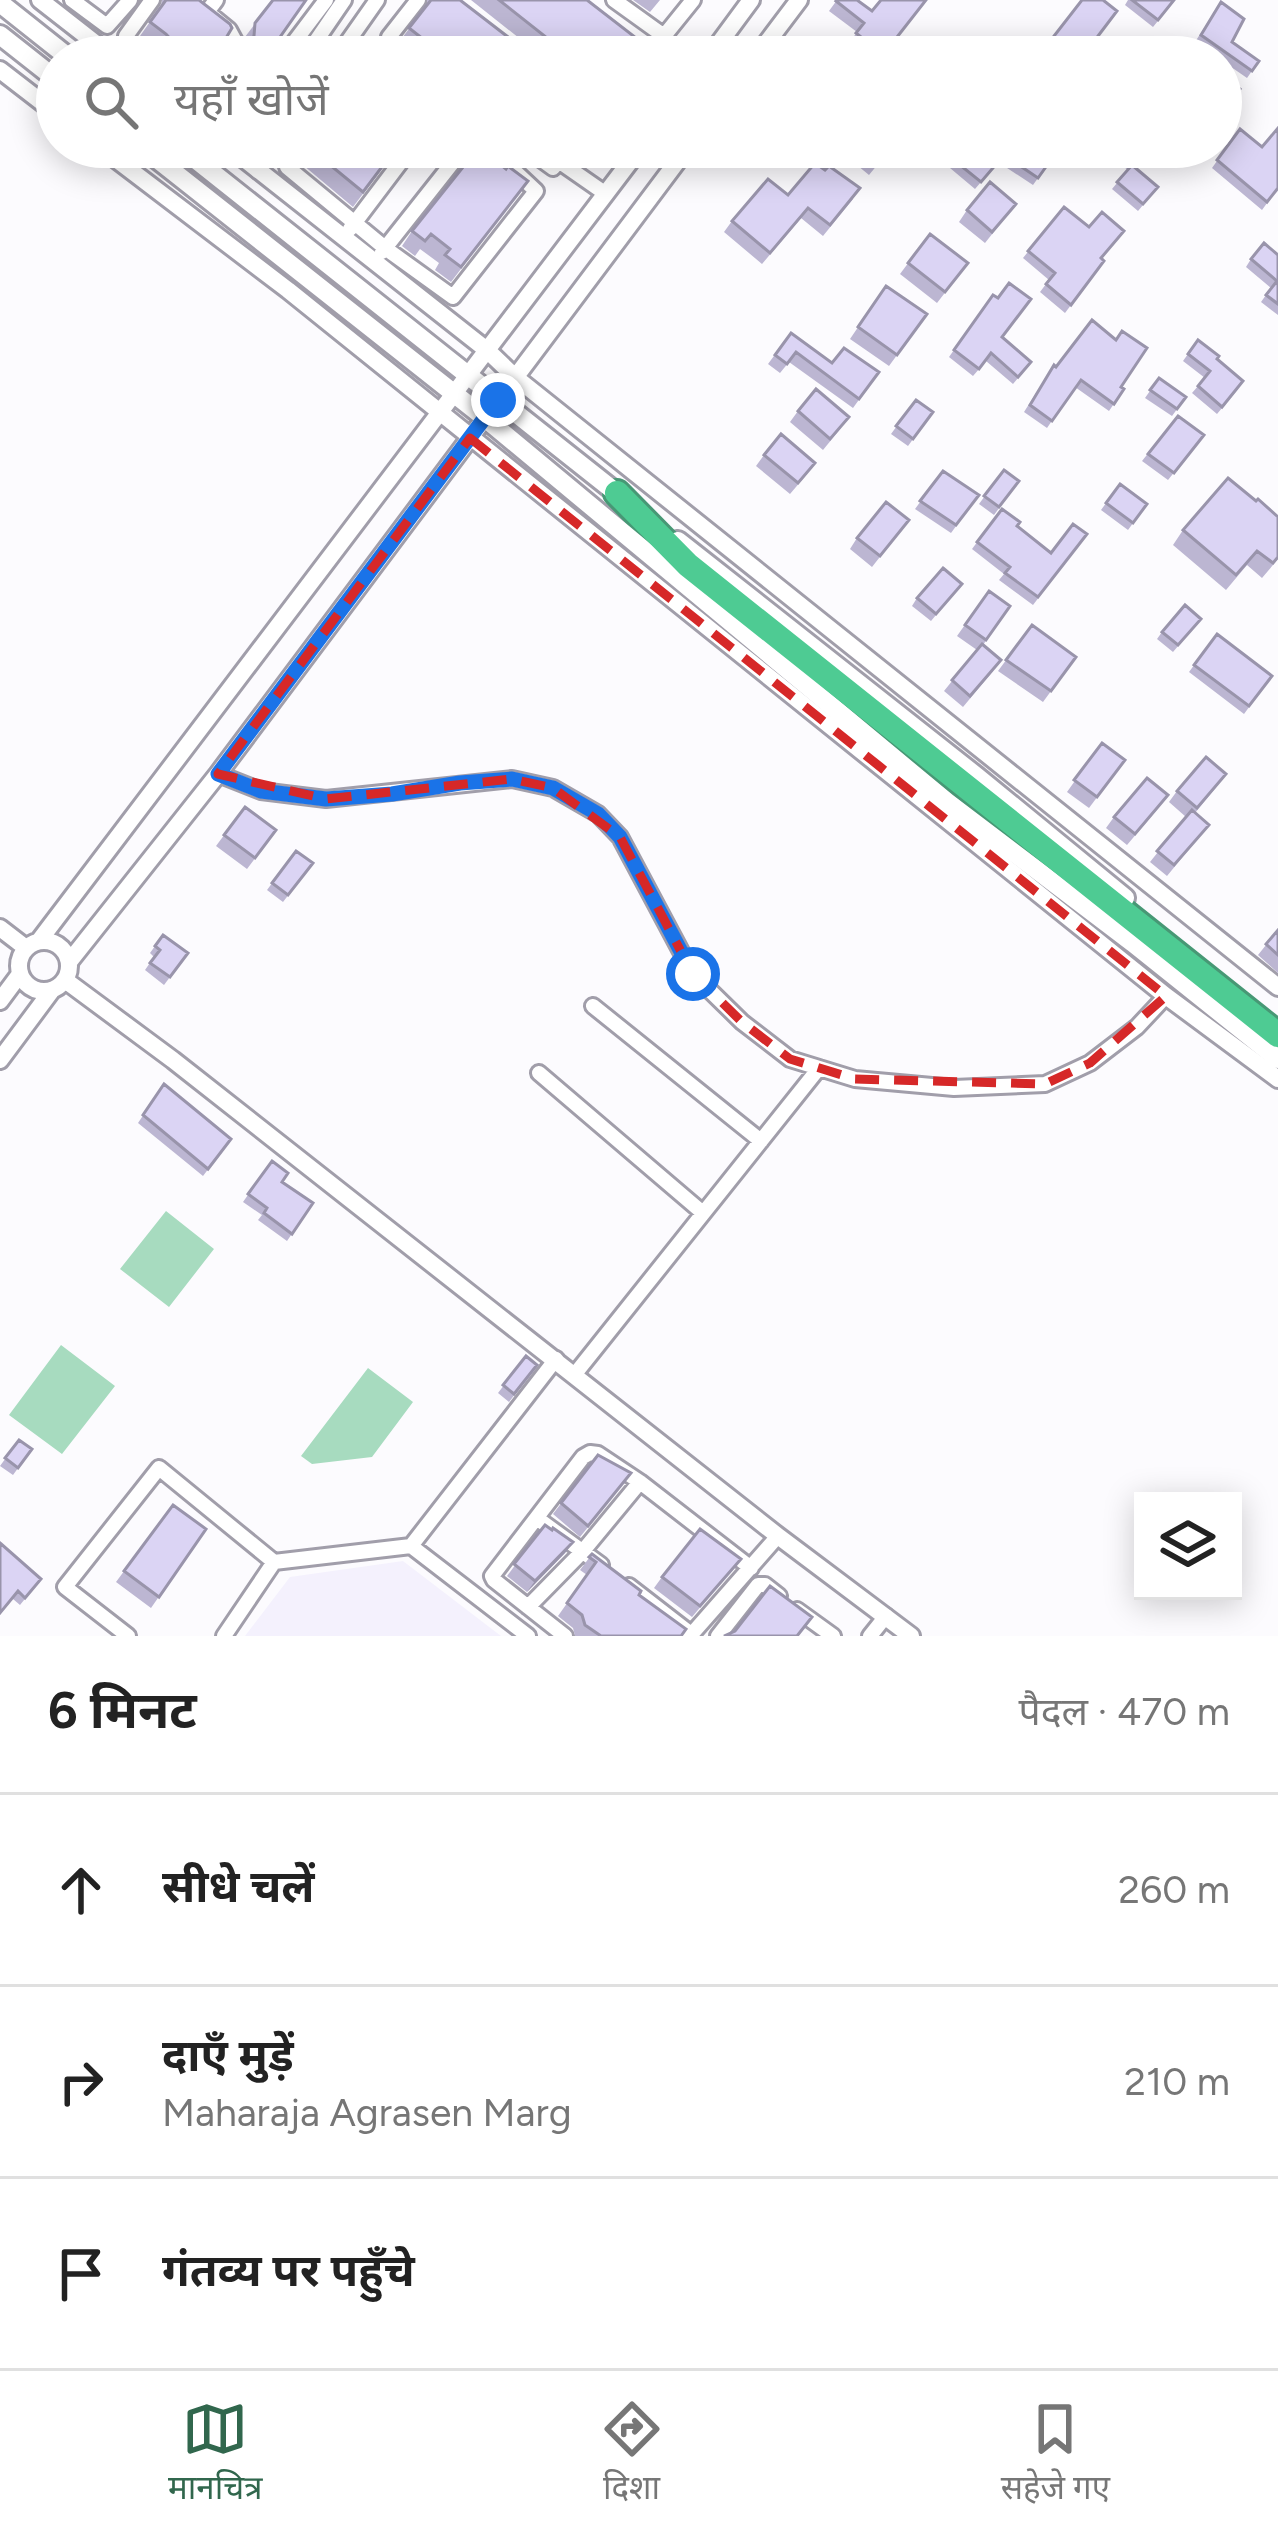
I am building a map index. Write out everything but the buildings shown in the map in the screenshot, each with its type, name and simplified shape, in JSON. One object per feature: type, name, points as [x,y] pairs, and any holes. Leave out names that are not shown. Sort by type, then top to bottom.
[{"type":"highway","points":[[617,494],[688,566],[1278,1035]]},
{"type":"main road","points":[[0,3],[42,36]]},
{"type":"main road","points":[[0,34],[36,63]]},
{"type":"main road","points":[[169,168],[485,418],[947,802],[1278,1059]]},
{"type":"main road","points":[[207,168],[1278,1020]]},
{"type":"street","points":[[40,0],[89,36]]},
{"type":"street","points":[[73,0],[107,26],[130,0]]},
{"type":"street","points":[[126,36],[152,0]]},
{"type":"street","points":[[190,0],[212,6],[232,36]]},
{"type":"street","points":[[299,36],[326,0]]},
{"type":"street","points":[[319,36],[344,0]]},
{"type":"street","points":[[352,36],[377,0]]},
{"type":"street","points":[[390,36],[418,0]]},
{"type":"street","points":[[614,0],[664,36],[693,0]]},
{"type":"street","points":[[724,36],[751,0]]},
{"type":"street","points":[[772,36],[799,0]]},
{"type":"street","points":[[0,70],[36,97]]},
{"type":"street","points":[[128,168],[288,290],[1166,996],[1278,1079]]},
{"type":"street","points":[[255,168],[349,229]]},
{"type":"street","points":[[288,168],[515,377],[1278,987]]},
{"type":"street","points":[[349,229],[396,168]]},
{"type":"street","points":[[380,254],[448,168]]},
{"type":"street","points":[[380,254],[453,297],[536,191],[511,168]]},
{"type":"street","points":[[569,168],[606,194]]},
{"type":"street","points":[[62,977],[35,990],[20,974],[19,962],[625,168]]},
{"type":"street","points":[[0,1060],[672,168]]},
{"type":"street","points":[[218,774],[261,791],[326,799],[512,779],[553,788],[598,814],[620,837],[693,974],[742,1022],[790,1059],[855,1079],[954,1088],[1045,1084],[1090,1063],[1137,1028],[1166,996]]},
{"type":"street","points":[[0,928],[33,945],[47,941],[61,948],[62,977]]},
{"type":"street","points":[[0,1001],[20,974]]},
{"type":"street","points":[[62,977],[911,1636]]},
{"type":"street","points":[[593,1006],[761,1141]]},
{"type":"street","points":[[574,1374],[819,1068]]},
{"type":"street","points":[[538,1073],[703,1213]]},
{"type":"street","points":[[411,1546],[556,1359]]},
{"type":"street","points":[[565,1636],[492,1576],[583,1456],[590,1453],[640,1482],[751,1568]]},
{"type":"street","points":[[122,1634],[65,1587],[159,1468],[274,1562],[411,1546],[528,1636]]},
{"type":"street","points":[[529,1607],[640,1482]]},
{"type":"street","points":[[538,1519],[691,1635],[778,1536]]},
{"type":"street","points":[[224,1636],[274,1562]]},
{"type":"street","points":[[718,1636],[761,1583],[833,1636]]},
{"type":"street","points":[[870,1636],[886,1616]]},
{"type":"street","points":[[800,1636],[812,1621]]},
{"type":"highlighted area","points":[[470,438],[1166,996],[1090,1063],[1045,1084],[855,1079],[790,1059],[742,1022],[693,974],[620,837],[553,788],[512,779],[326,799],[218,774]]},
{"type":"shaded area","points":[[403,1561],[501,1636],[245,1636],[290,1577]]},
{"type":"green space","points":[[166,1211],[214,1249],[169,1307],[120,1269]]},
{"type":"green space","points":[[61,1345],[115,1386],[62,1454],[9,1415]]},
{"type":"green space","points":[[368,1368],[413,1402],[372,1457],[312,1464],[301,1456]]},
{"type":"route","points":[[498,400],[218,774],[261,791],[326,799],[512,779],[553,788],[598,814],[620,837],[693,974]]}]
